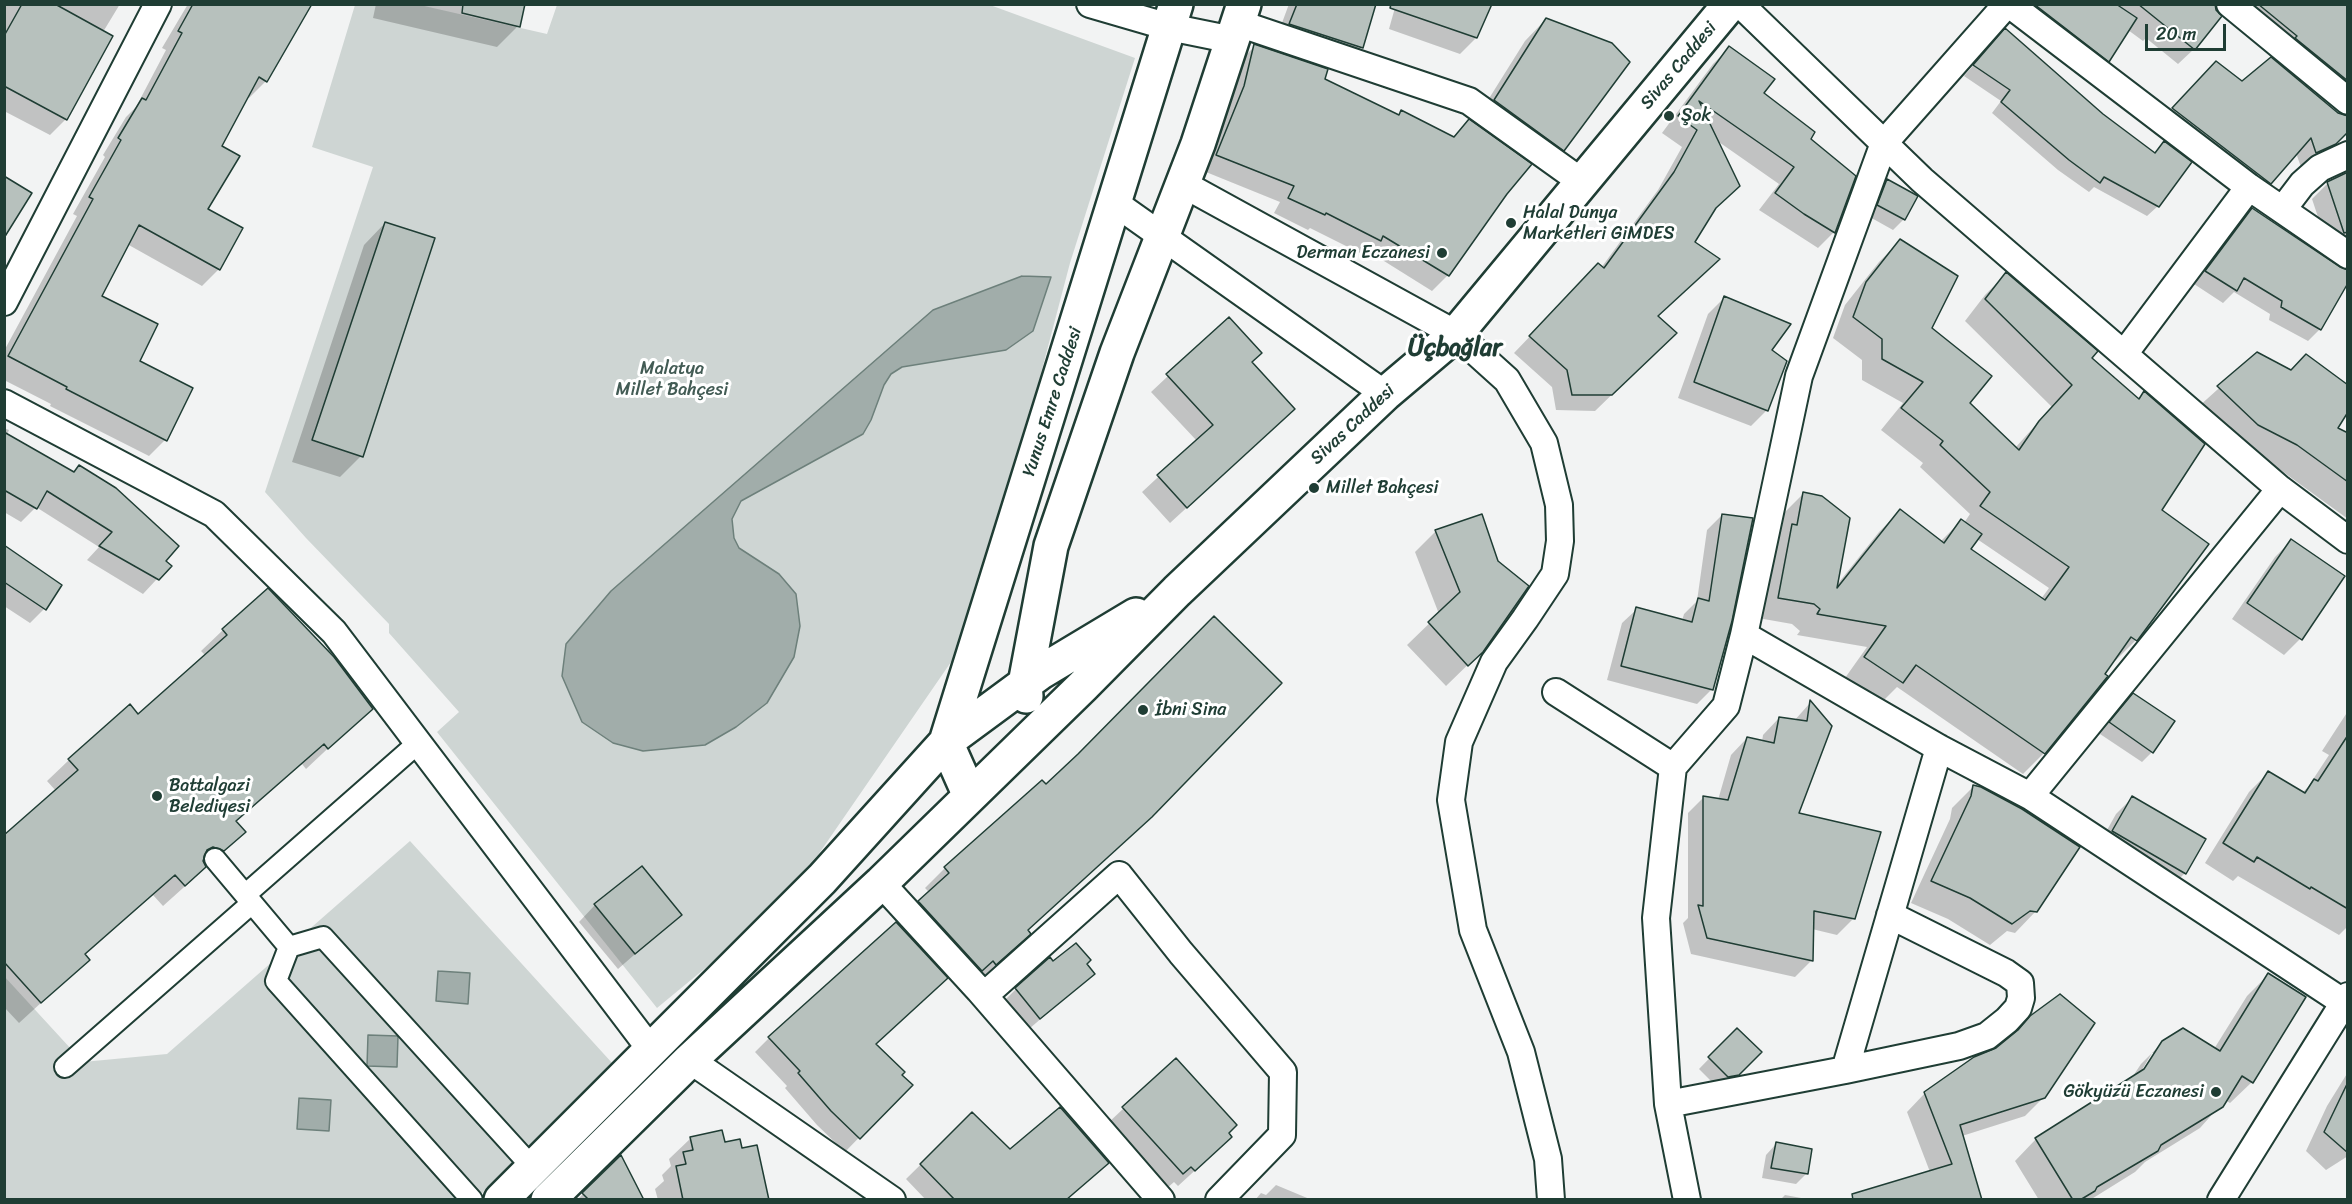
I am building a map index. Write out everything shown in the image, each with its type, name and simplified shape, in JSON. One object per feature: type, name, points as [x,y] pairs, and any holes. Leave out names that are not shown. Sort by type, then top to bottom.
[{"type":"main road","name":"Sivas Caddesi","points":[[1177,591],[1385,394],[1456,334],[1730,4]]},
{"type":"main road","name":"Yunus Emre Caddesi","points":[[946,742],[1173,16]]},
{"type":"main road","points":[[1031,737],[1025,684],[1051,546],[1117,352],[1183,184],[1238,22]]},
{"type":"main road","points":[[501,1200],[822,879],[946,742],[1041,672],[1177,591]]},
{"type":"main road","points":[[548,1200],[690,1060],[881,883],[1177,591]]},
{"type":"main road","points":[[946,742],[970,796]]},
{"type":"street","points":[[4,302],[158,4]]},
{"type":"street","points":[[1090,4],[1173,16],[1238,22],[1469,101],[1582,182]]},
{"type":"street","points":[[1740,4],[1922,180],[2280,489],[2348,540]]},
{"type":"street","points":[[1687,1200],[1668,1104],[1656,918],[1673,766],[1726,706],[1744,635],[1799,376],[1884,143],[2008,4],[2249,187],[2348,255]]},
{"type":"street","points":[[2230,4],[2348,101]]},
{"type":"street","points":[[2283,209],[2302,184],[2320,168],[2348,155]]},
{"type":"street","points":[[1183,184],[1456,334],[1507,380],[1544,443],[1559,505],[1560,541],[1555,574],[1526,619],[1494,662],[1460,742],[1451,800],[1473,930],[1521,1052],[1548,1159],[1551,1200]]},
{"type":"street","points":[[2124,354],[2249,187]]},
{"type":"street","points":[[1115,203],[1385,394]]},
{"type":"street","points":[[4,403],[214,514],[334,632],[651,1050]]},
{"type":"street","points":[[2030,796],[2280,489]]},
{"type":"street","points":[[1744,635],[1940,748],[2030,796],[2345,999],[2221,1200]]},
{"type":"street","points":[[1556,692],[1673,766]]},
{"type":"street","points":[[65,1067],[418,743]]},
{"type":"street","points":[[1845,1070],[1940,748]]},
{"type":"street","points":[[215,859],[289,947]]},
{"type":"street","points":[[979,990],[987,993],[1119,875],[1181,953],[1283,1072],[1282,1135],[1219,1200]]},
{"type":"street","points":[[881,883],[979,990],[1161,1200]]},
{"type":"street","points":[[1668,1104],[1959,1046],[1987,1036],[2018,1008],[2021,998],[2020,983],[2006,973],[1890,915]]},
{"type":"street","points":[[289,947],[323,937],[533,1168]]},
{"type":"street","points":[[289,947],[276,981],[472,1200]]},
{"type":"street","points":[[690,1060],[892,1200]]},
{"type":"green space","name":"Malatya Millet Bahçesi","points":[[355,5],[420,5],[547,34],[557,5],[990,5],[1135,58],[1070,263],[1040,377],[951,662],[818,855],[743,937],[657,1008],[437,732],[459,712],[389,633],[389,624],[265,492],[373,167],[312,147]]},
{"type":"green space","points":[[410,841],[613,1064],[476,1199],[5,1199],[4,976],[83,1062],[167,1054]]},
{"type":"shaded area","points":[[1022,276],[1051,277],[1033,331],[1006,350],[902,367],[891,374],[884,385],[871,420],[863,434],[741,501],[732,519],[734,538],[739,548],[779,574],[796,594],[800,626],[794,657],[767,703],[736,727],[705,745],[643,751],[613,743],[582,722],[562,676],[566,644],[611,591],[933,310]]},
{"type":"shaded area","points":[[438,971],[470,973],[468,1004],[436,1001]]},
{"type":"shaded area","points":[[368,1035],[398,1036],[397,1067],[367,1066]]},
{"type":"shaded area","points":[[299,1098],[331,1100],[329,1131],[297,1129]]},
{"type":"building","points":[[22,4],[55,4],[113,36],[67,120],[4,86],[4,36]]},
{"type":"building","points":[[193,4],[312,4],[267,82],[259,77],[222,146],[240,156],[208,209],[243,228],[220,270],[139,225],[102,296],[158,324],[140,361],[193,388],[167,441],[8,356],[93,199],[89,197],[121,140],[118,138],[142,98],[146,100],[182,33],[178,31]]},
{"type":"building","points":[[463,4],[525,4],[520,27],[462,13]]},
{"type":"building","points":[[1297,4],[1376,4],[1363,48],[1289,24]]},
{"type":"building","points":[[1391,4],[1492,4],[1477,38],[1390,8]]},
{"type":"building","points":[[2034,4],[2116,4],[2137,18],[2109,62]]},
{"type":"building","points":[[2138,4],[2215,4],[2216,10],[2222,16],[2195,50]]},
{"type":"building","points":[[2258,4],[2348,4],[2348,81],[2295,38],[2297,36]]},
{"type":"building","points":[[1546,18],[1612,43],[1630,62],[1564,151],[1494,100]]},
{"type":"building","points":[[2005,28],[2103,114],[2155,153],[2164,141],[2192,162],[2159,207],[2104,177],[2100,183],[2069,160],[2001,102],[2010,90],[1973,65]]},
{"type":"building","points":[[1254,44],[1328,69],[1325,79],[1399,115],[1401,110],[1454,137],[1469,119],[1532,164],[1507,194],[1449,276],[1383,236],[1381,241],[1326,213],[1325,215],[1288,198],[1294,186],[1216,155],[1244,86]]},
{"type":"building","points":[[1729,46],[1775,79],[1764,93],[1815,132],[1811,139],[1856,176],[1835,233],[1775,193],[1794,167],[1699,101],[1740,186],[1716,208],[1695,242],[1720,259],[1658,316],[1677,333],[1612,395],[1572,395],[1567,370],[1529,336],[1598,263],[1604,268],[1674,172],[1697,130],[1678,116]]},
{"type":"building","points":[[2271,57],[2338,113],[2348,116],[2348,132],[2336,144],[2316,153],[2311,138],[2271,184],[2172,108],[2216,61],[2242,81]]},
{"type":"building","points":[[2348,172],[2348,232],[2344,233],[2327,182]]},
{"type":"building","points":[[4,176],[32,193],[4,238]]},
{"type":"building","points":[[1887,179],[1918,196],[1905,220],[1877,205]]},
{"type":"building","points":[[2252,208],[2340,267],[2348,270],[2348,283],[2321,330],[2281,307],[2282,301],[2244,278],[2237,291],[2205,271]]},
{"type":"building","points":[[385,222],[435,238],[363,457],[312,440]]},
{"type":"building","points":[[1900,239],[1958,276],[1932,328],[1992,376],[1970,403],[2019,450],[2039,421],[2072,385],[1985,299],[2006,272],[2098,351],[2092,358],[2139,399],[2144,391],[2205,444],[2162,510],[2209,544],[2137,641],[2131,637],[2105,674],[2108,676],[2045,754],[1916,665],[1903,683],[1864,657],[1886,626],[1817,614],[1820,609],[1814,604],[1778,598],[1792,524],[1797,525],[1803,492],[1822,496],[1850,518],[1837,588],[1900,509],[1944,543],[1961,519],[1982,534],[1971,549],[2045,600],[2069,567],[1980,506],[1990,492],[1940,445],[1943,441],[1901,408],[1923,382],[1882,359],[1882,339],[1853,317],[1866,282]]},
{"type":"building","points":[[1724,296],[1791,324],[1772,350],[1787,361],[1768,411],[1694,382]]},
{"type":"building","points":[[1229,317],[1262,353],[1252,362],[1295,409],[1187,508],[1157,475],[1213,425],[1166,374]]},
{"type":"building","points":[[2257,352],[2291,370],[2306,354],[2348,385],[2348,412],[2338,428],[2348,433],[2348,482],[2297,445],[2258,425],[2217,386]]},
{"type":"building","points":[[4,432],[74,472],[79,465],[116,488],[179,546],[166,561],[172,566],[159,580],[99,546],[112,532],[47,491],[37,509],[4,490]]},
{"type":"building","points":[[1482,514],[1498,561],[1529,586],[1483,652],[1468,666],[1428,622],[1460,592],[1435,530]]},
{"type":"building","points":[[1722,514],[1753,518],[1732,621],[1713,690],[1621,666],[1636,607],[1692,622],[1698,598],[1709,601]]},
{"type":"building","points":[[2291,539],[2345,576],[2302,640],[2247,603]]},
{"type":"building","points":[[4,545],[62,585],[46,610],[4,582]]},
{"type":"building","name":"Battalgazi Belediyesi","points":[[268,588],[334,657],[373,709],[328,749],[324,744],[236,821],[246,832],[224,851],[213,847],[207,850],[203,861],[206,867],[185,886],[175,875],[85,954],[90,960],[41,1003],[4,962],[4,835],[78,770],[68,759],[130,704],[138,714],[227,635],[222,629]]},
{"type":"building","points":[[1214,616],[1282,683],[1152,817],[1028,930],[1031,934],[996,965],[993,961],[982,971],[918,901],[949,873],[944,867],[1042,780],[1046,784]]},
{"type":"building","points":[[2133,693],[2175,721],[2153,753],[2109,722]]},
{"type":"building","points":[[1810,700],[1832,726],[1799,813],[1881,832],[1855,919],[1814,911],[1813,961],[1707,938],[1698,905],[1703,906],[1703,796],[1728,800],[1747,737],[1774,743],[1779,717],[1807,721]]},
{"type":"building","points":[[2348,735],[2348,909],[2257,857],[2254,862],[2223,843],[2268,771],[2305,793],[2314,779],[2318,781]]},
{"type":"building","points":[[1973,785],[2022,809],[2080,847],[2037,912],[2030,911],[2012,924],[1970,898],[1931,881],[1971,796]]},
{"type":"building","points":[[2132,796],[2206,839],[2186,874],[2112,831]]},
{"type":"building","points":[[642,866],[682,915],[635,954],[594,904]]},
{"type":"building","points":[[896,922],[948,978],[876,1044],[905,1072],[902,1075],[913,1085],[860,1139],[831,1111],[798,1073],[800,1071],[768,1037]]},
{"type":"building","points":[[1076,943],[1091,960],[1087,964],[1095,974],[1040,1019],[1015,988],[1050,957],[1053,961]]},
{"type":"building","points":[[2268,973],[2306,997],[2253,1083],[2242,1076],[2223,1107],[2161,1145],[2158,1151],[2097,1187],[2095,1191],[2080,1200],[2073,1200],[2035,1138],[2144,1069],[2162,1041],[2183,1028],[2220,1051]]},
{"type":"building","points":[[2060,994],[2095,1023],[2045,1098],[1960,1125],[1982,1200],[1853,1200],[1852,1194],[1952,1164],[1924,1092],[1974,1057],[1996,1048],[2018,1030],[2030,1016]]},
{"type":"building","points":[[1737,1028],[1762,1052],[1739,1075],[1728,1077],[1708,1057]]},
{"type":"building","points":[[1176,1058],[1237,1125],[1229,1133],[1232,1137],[1195,1171],[1191,1167],[1183,1174],[1122,1107]]},
{"type":"building","points":[[2348,1082],[2348,1153],[2324,1132]]},
{"type":"building","points":[[1060,1107],[1109,1163],[1066,1200],[955,1200],[920,1164],[972,1112],[1010,1149]]},
{"type":"building","points":[[722,1130],[725,1142],[740,1139],[742,1148],[757,1145],[769,1200],[683,1200],[676,1166],[686,1164],[683,1152],[693,1150],[690,1137]]},
{"type":"building","points":[[1776,1142],[1812,1149],[1808,1174],[1771,1168]]},
{"type":"building","points":[[621,1155],[644,1200],[589,1200],[582,1193]]},
{"type":"place","name":"Şok","points":[[1669,116]]},
{"type":"place","name":"Halal Dunya Marketleri GiMDES","points":[[1511,223]]},
{"type":"place","name":"Derman Eczanesi","points":[[1442,253]]},
{"type":"place","name":"Millet Bahçesi","points":[[1314,488]]},
{"type":"place","name":"İbni Sina","points":[[1143,710]]},
{"type":"place","name":"Battalgazi Belediyesi","points":[[157,796]]},
{"type":"place","name":"Gökyüzü Eczanesi","points":[[2216,1092]]},
{"type":"district","name":"Üçbağlar","points":[[1455,349]]}]
